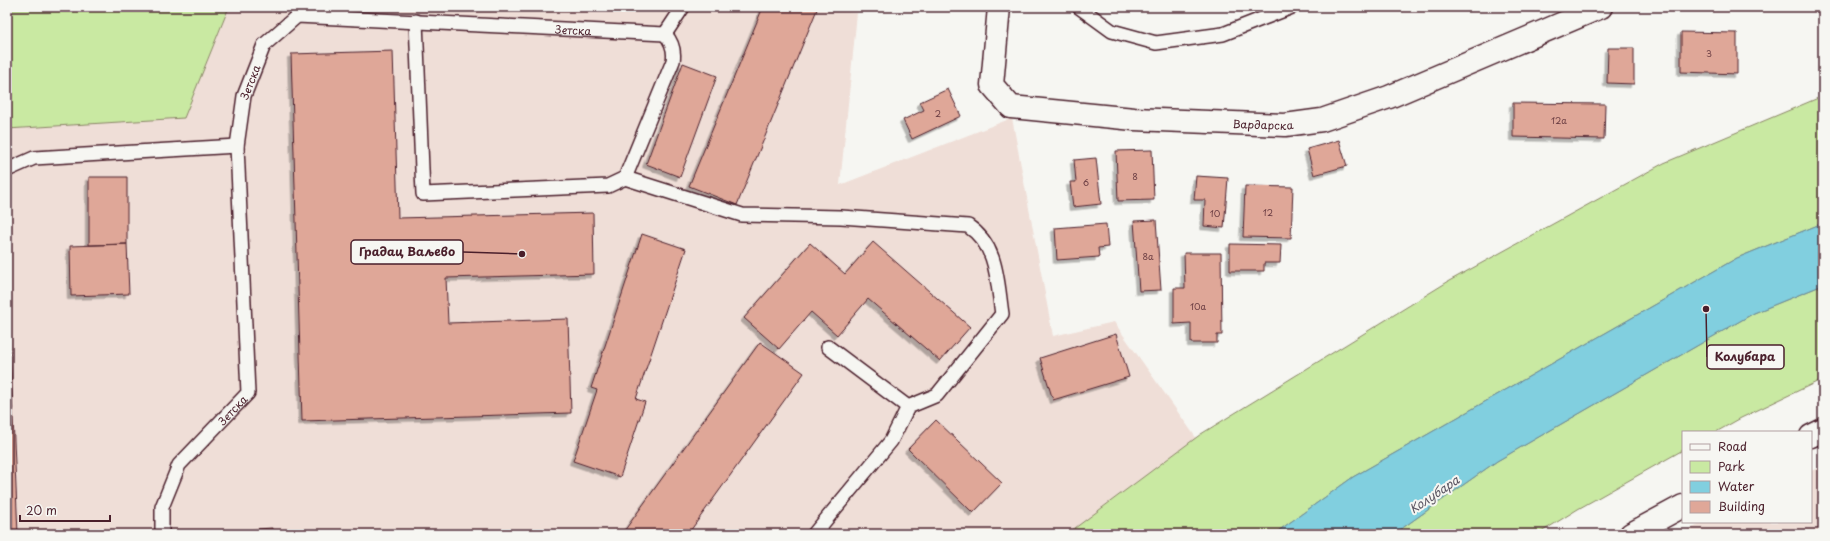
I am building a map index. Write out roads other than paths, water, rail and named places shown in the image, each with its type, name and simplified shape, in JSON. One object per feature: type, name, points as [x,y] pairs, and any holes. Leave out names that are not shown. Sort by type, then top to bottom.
[{"type":"street","name":"Вардарска","points":[[999,7],[992,85],[1011,107],[1134,119],[1285,125],[1322,120],[1389,97],[1600,7]]},
{"type":"street","points":[[1812,436],[1823,430]]},
{"type":"street","points":[[1631,534],[1682,507]]},
{"type":"lane","points":[[416,21],[423,194],[608,186],[625,178],[675,54],[670,40],[665,34],[683,7]]},
{"type":"lane","points":[[1080,7],[1112,32],[1156,43],[1223,34],[1292,7]]},
{"type":"lane","name":"Зетска","points":[[162,534],[162,507],[179,465],[248,393],[237,146],[244,96],[264,45],[297,16],[665,34]]},
{"type":"lane","points":[[7,170],[34,158],[237,146]]},
{"type":"lane","points":[[625,178],[742,215],[841,217],[968,226],[978,233],[991,253],[996,267],[1002,314],[936,395],[908,408],[891,441],[814,534]]},
{"type":"lane","points":[[828,347],[908,408]]},
{"type":"water","points":[[1823,223],[1823,285],[1754,313],[1497,461],[1394,534],[1274,534],[1353,477],[1737,258]]},
{"type":"place","name":"Градац Ваљево","points":[[522,254]]},
{"type":"place","name":"Колубара","points":[[1706,309]]}]
